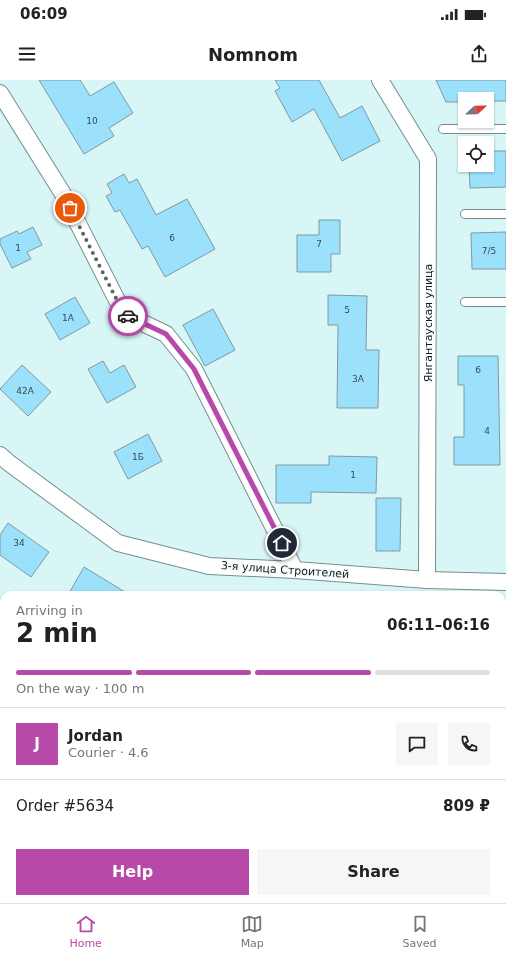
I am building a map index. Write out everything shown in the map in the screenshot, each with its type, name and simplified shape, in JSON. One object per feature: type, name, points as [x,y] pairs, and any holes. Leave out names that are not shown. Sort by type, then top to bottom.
[{"type":"street","name":"Янгантауская улица","points":[[380,80],[428,159],[427,580]]},
{"type":"street","points":[[0,93],[63,194],[124,314],[166,334],[194,369],[295,570]]},
{"type":"street","name":"3-я улица Строителей","points":[[0,455],[118,543],[209,566],[295,570],[427,580],[506,582]]},
{"type":"lane","points":[[443,129],[506,128]]},
{"type":"lane","points":[[465,214],[506,214]]},
{"type":"lane","points":[[465,302],[506,302]]},
{"type":"building","points":[[39,80],[80,80],[90,96],[114,82],[133,113],[109,128],[114,136],[84,154]]},
{"type":"building","points":[[275,80],[319,80],[340,118],[362,106],[380,141],[342,161],[314,109],[292,122],[275,91],[280,88]]},
{"type":"building","points":[[436,80],[506,80],[506,101],[494,101],[494,92],[458,92],[458,102],[446,102]]},
{"type":"building","points":[[494,151],[506,151],[506,187],[470,188],[469,172],[494,172]]},
{"type":"building","points":[[124,174],[129,183],[137,179],[156,215],[187,199],[215,249],[165,277],[148,246],[142,249],[120,210],[115,212],[106,196],[112,193],[107,184]]},
{"type":"building","points":[[319,220],[340,220],[340,254],[331,254],[331,272],[297,272],[297,235],[319,235]]},
{"type":"building","points":[[33,227],[42,245],[27,252],[31,259],[12,268],[0,244],[0,239],[17,231],[19,234]]},
{"type":"building","points":[[506,232],[506,269],[472,269],[471,233]]},
{"type":"building","points":[[328,295],[367,296],[366,350],[379,350],[378,408],[337,408],[338,325],[328,325]]},
{"type":"building","points":[[75,297],[90,323],[60,340],[45,314]]},
{"type":"building","points":[[213,309],[235,350],[205,366],[183,325]]},
{"type":"building","points":[[458,356],[498,356],[500,465],[454,465],[454,437],[464,437],[464,385],[458,385]]},
{"type":"building","points":[[103,361],[110,373],[124,365],[136,387],[107,403],[88,369]]},
{"type":"building","points":[[22,365],[51,392],[28,416],[0,389]]},
{"type":"building","points":[[148,434],[162,461],[128,479],[114,452]]},
{"type":"building","points":[[329,456],[377,457],[376,493],[311,492],[311,503],[276,503],[276,465],[329,465]]},
{"type":"building","points":[[376,498],[401,498],[400,551],[376,551]]},
{"type":"building","points":[[8,523],[49,552],[31,577],[0,555],[0,535]]},
{"type":"building","points":[[84,567],[123,591],[70,591]]},
{"type":"way so far","points":[[70,208],[124,314],[128,316]]},
{"type":"route","points":[[128,316],[166,334],[194,369],[282,543]]}]
